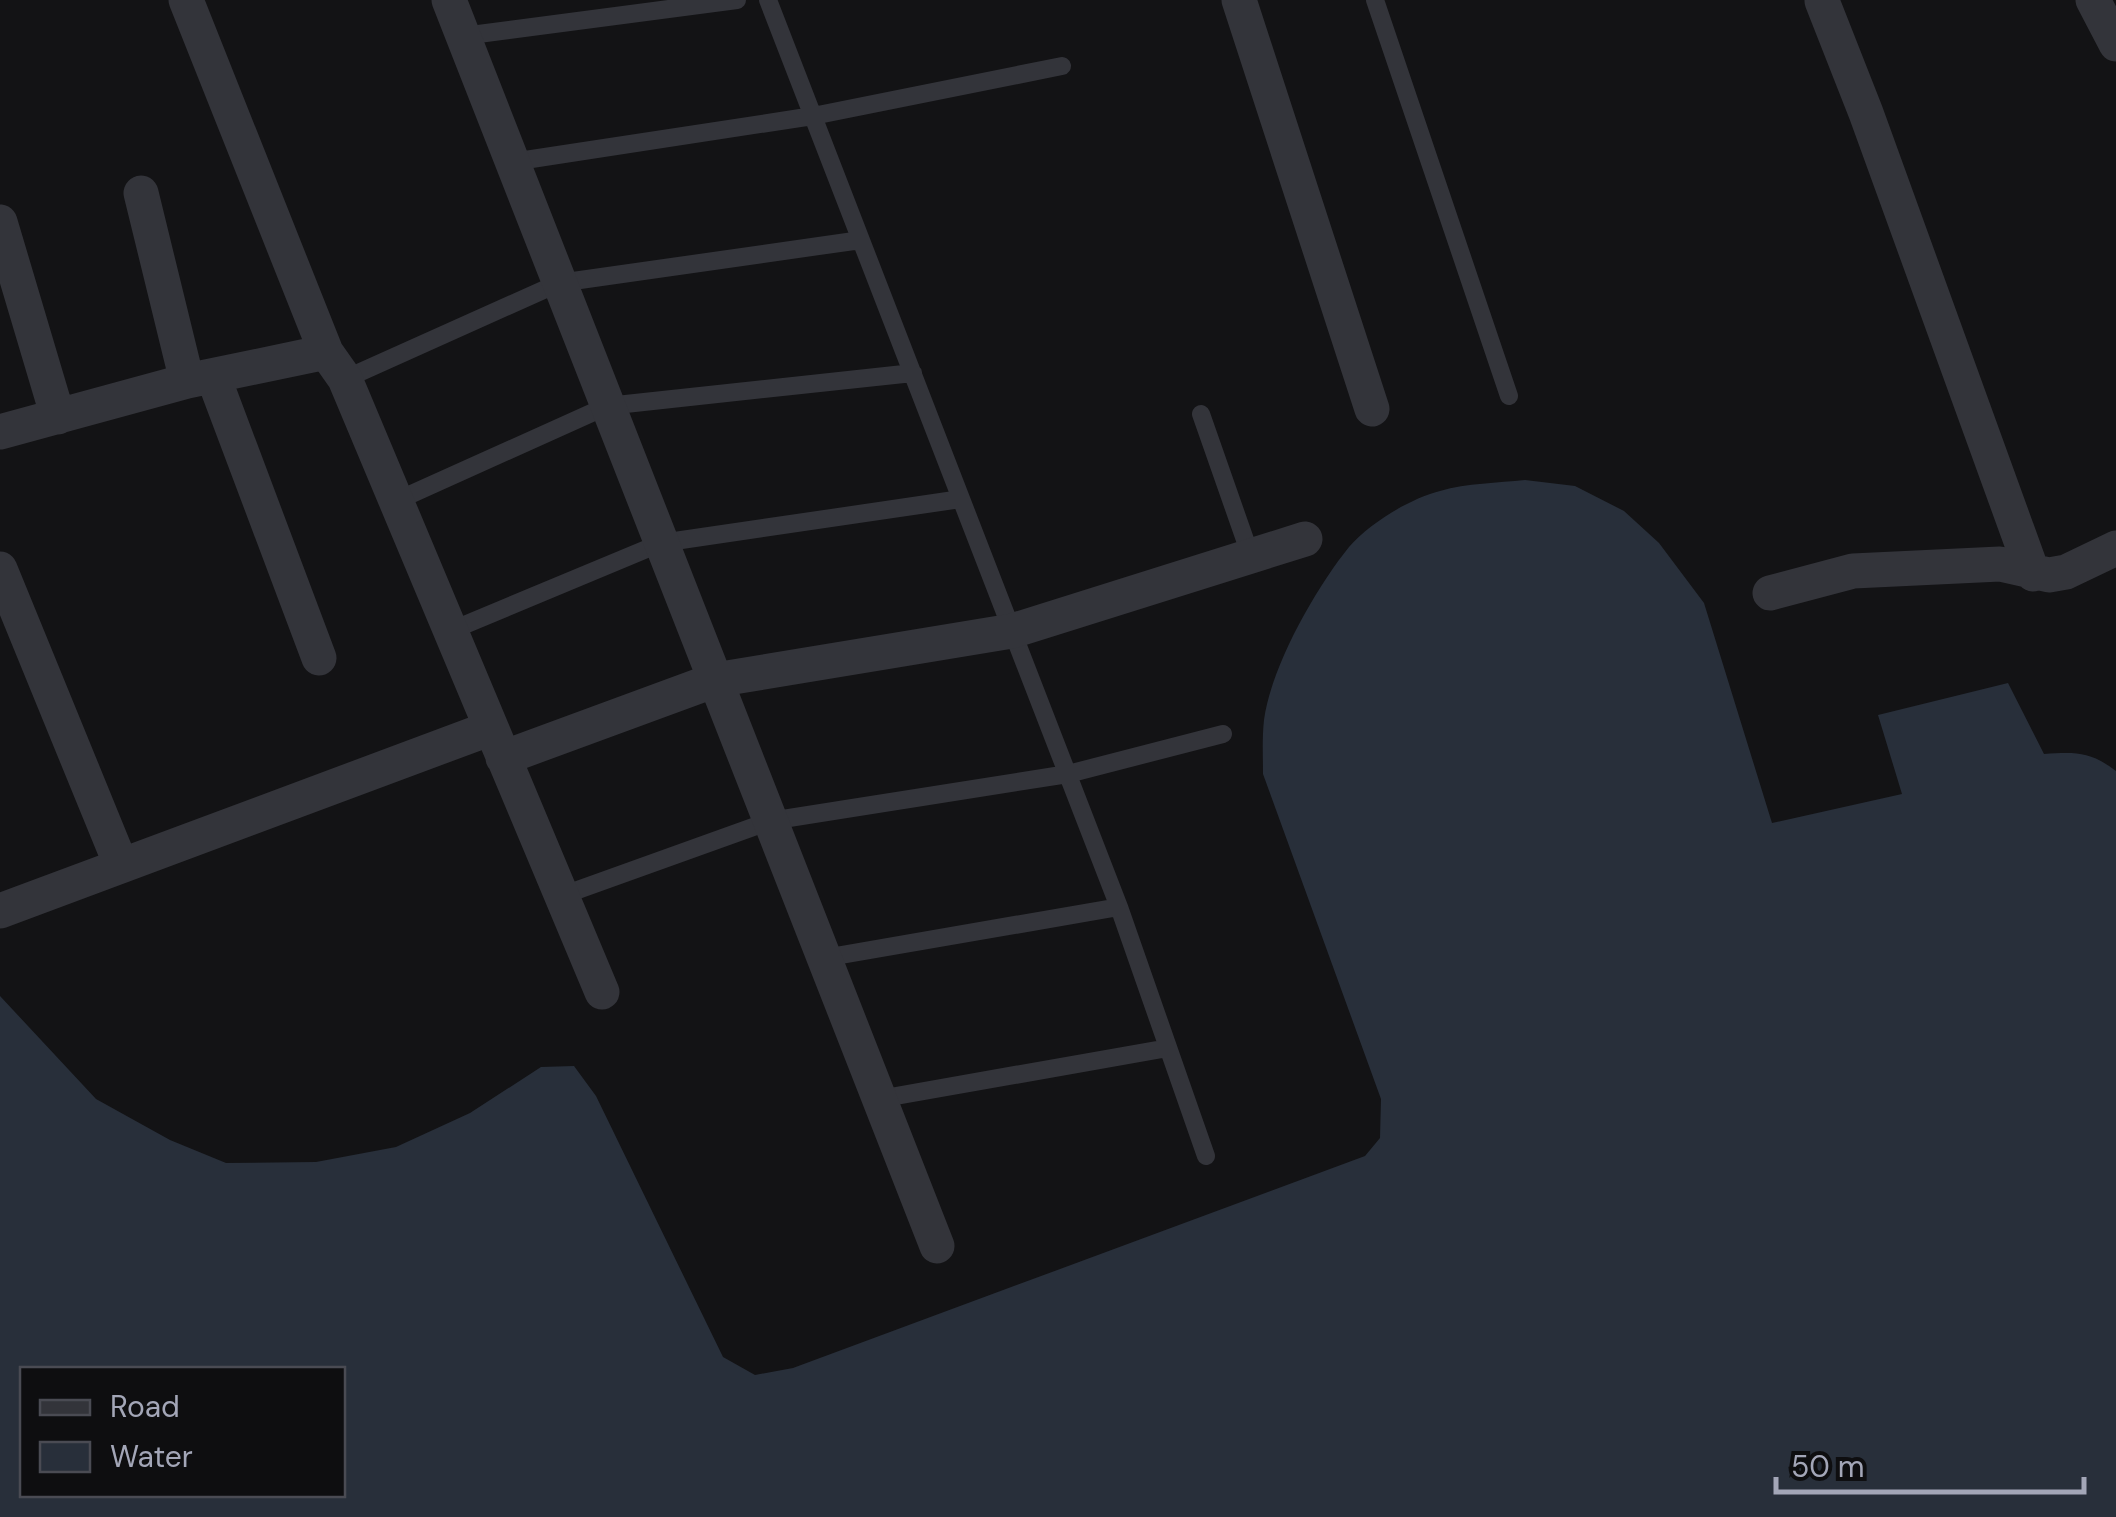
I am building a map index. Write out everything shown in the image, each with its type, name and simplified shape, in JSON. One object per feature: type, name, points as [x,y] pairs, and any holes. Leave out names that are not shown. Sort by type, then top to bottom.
[{"type":"street","points":[[186,0],[602,992]]},
{"type":"street","points":[[448,0],[937,1246]]},
{"type":"street","points":[[1238,0],[1372,409]]},
{"type":"street","points":[[2093,0],[2116,44]]},
{"type":"street","points":[[1822,1],[2032,574]]},
{"type":"street","points":[[141,193],[200,379],[319,658]]},
{"type":"street","points":[[0,222],[58,418]]},
{"type":"street","points":[[0,432],[200,379],[336,365]]},
{"type":"street","points":[[2,905],[497,743],[715,680],[1012,631],[1305,539]]},
{"type":"street","points":[[1770,593],[1853,571],[2000,564],[2049,575],[2066,572],[2116,548]]},
{"type":"street","points":[[0,570],[121,865]]},
{"type":"lane","points":[[462,36],[737,0]]},
{"type":"lane","points":[[768,0],[1119,907],[1206,1156]]},
{"type":"lane","points":[[1374,0],[1509,396]]},
{"type":"lane","points":[[512,162],[813,116],[1062,66]]},
{"type":"lane","points":[[336,365],[560,284],[861,240]]},
{"type":"lane","points":[[396,501],[607,406],[913,373]]},
{"type":"lane","points":[[1201,414],[1250,554]]},
{"type":"lane","points":[[450,631],[661,543],[961,499]]},
{"type":"lane","points":[[561,896],[770,821],[1068,774],[1223,734]]},
{"type":"lane","points":[[824,958],[1119,907]]},
{"type":"lane","points":[[879,1099],[1168,1048]]},
{"type":"water","points":[[1525,480],[1575,486],[1624,511],[1659,543],[1704,603],[1772,823],[1902,794],[1878,715],[2008,683],[2044,754],[2082,754],[2116,771],[2116,1517],[0,1517],[0,996],[96,1099],[170,1140],[226,1163],[316,1162],[396,1147],[470,1113],[541,1067],[574,1066],[596,1096],[723,1357],[755,1375],[793,1368],[1365,1156],[1380,1138],[1381,1099],[1263,774],[1263,727],[1268,699],[1285,653],[1309,606],[1349,547],[1391,513],[1428,495],[1461,486]]}]
